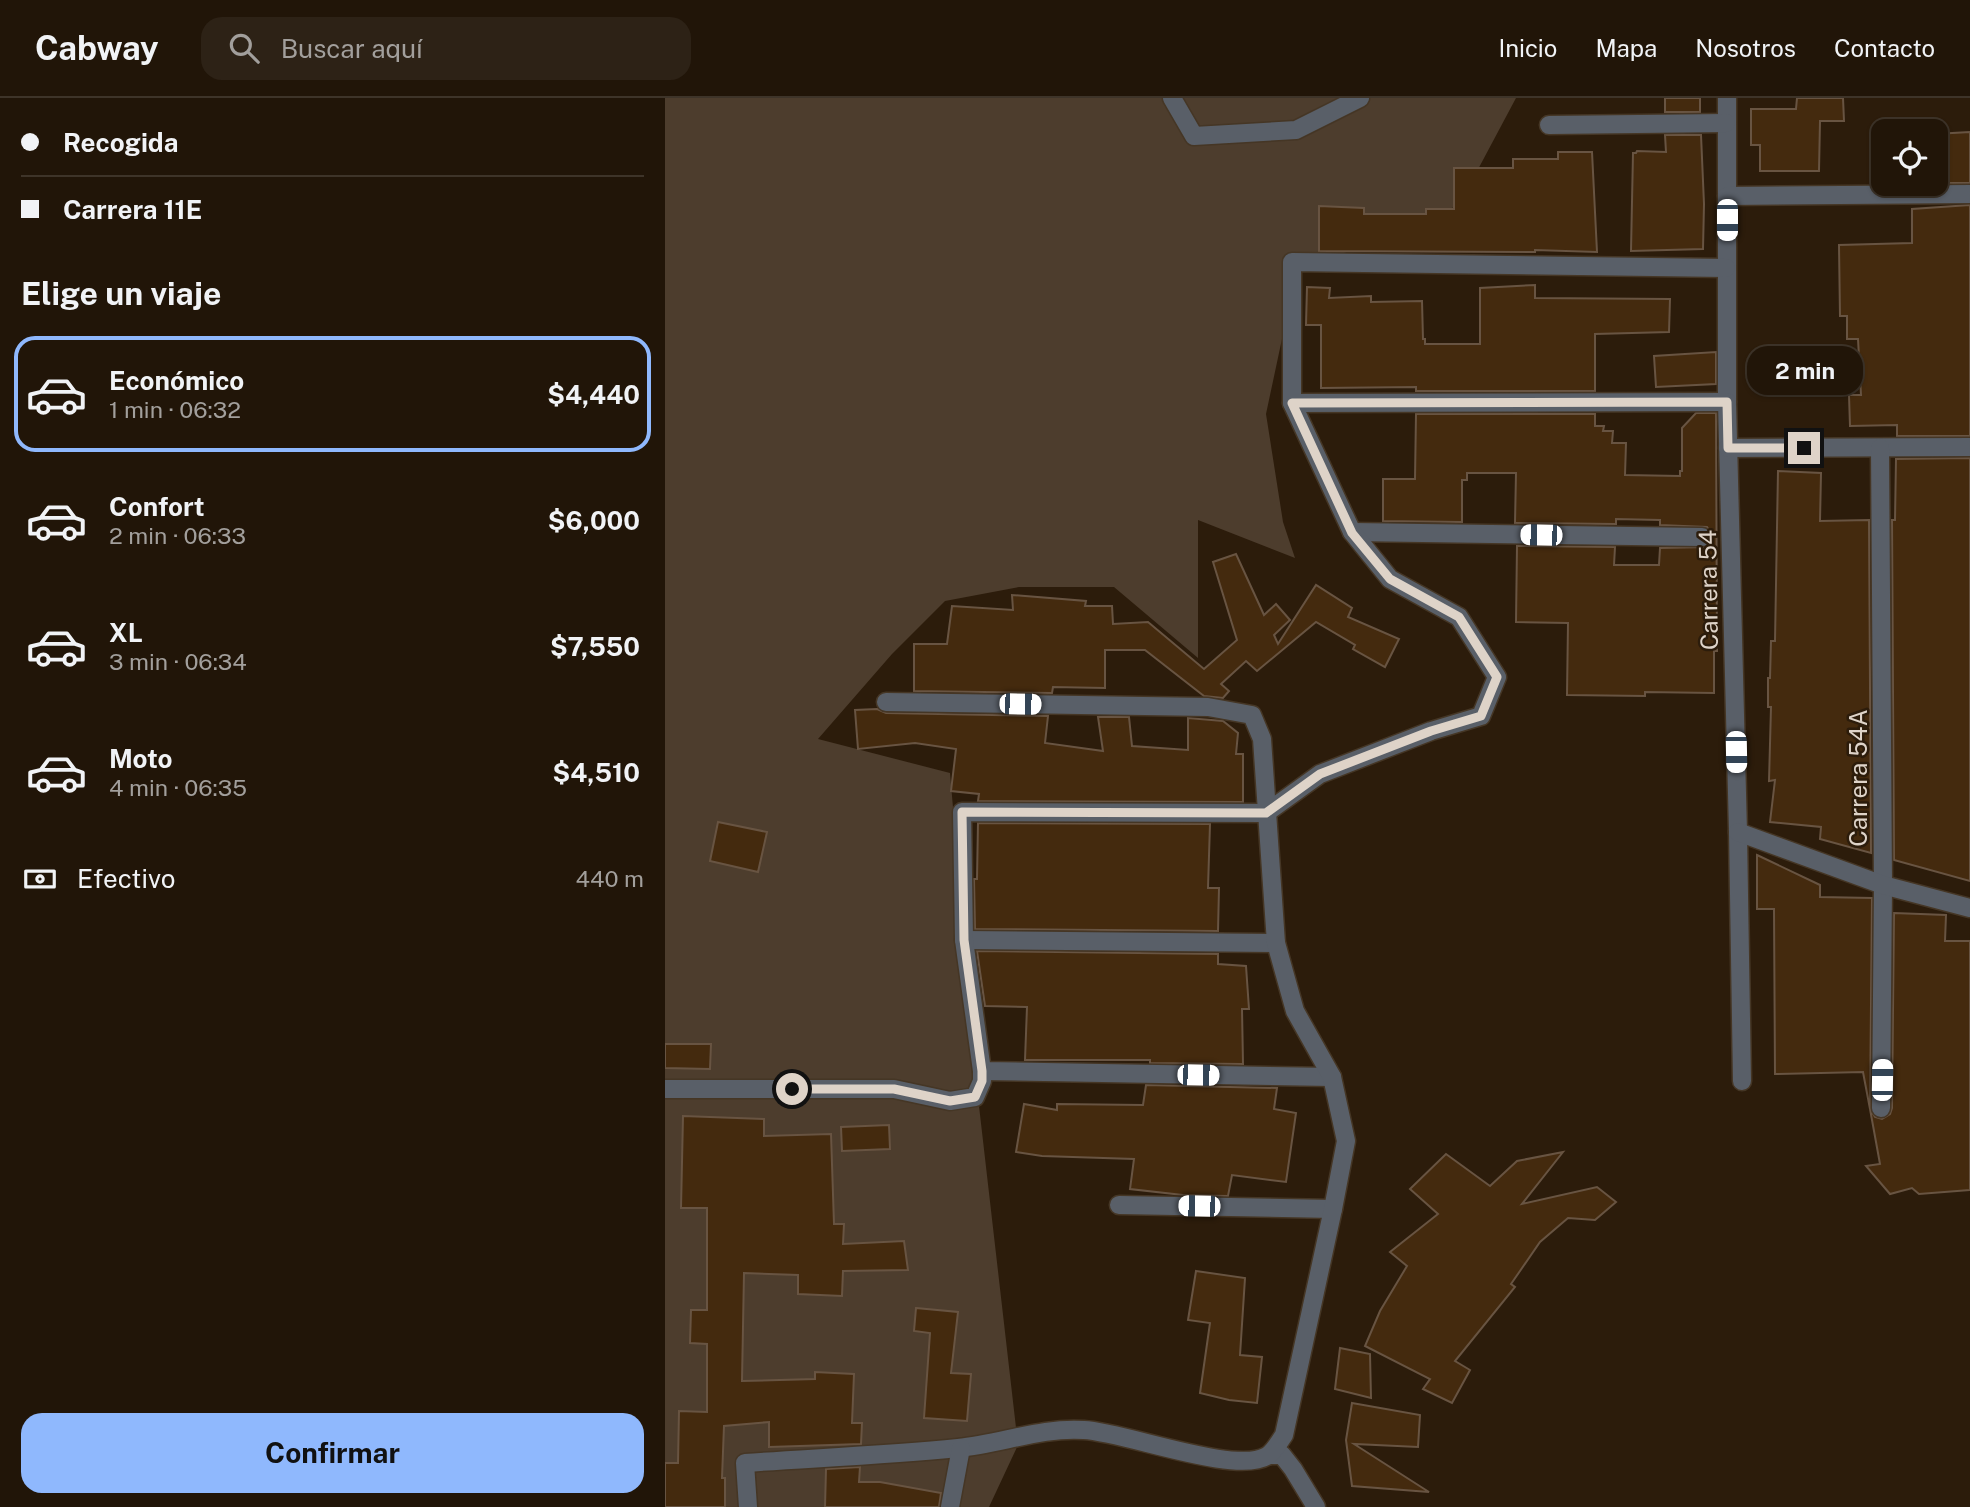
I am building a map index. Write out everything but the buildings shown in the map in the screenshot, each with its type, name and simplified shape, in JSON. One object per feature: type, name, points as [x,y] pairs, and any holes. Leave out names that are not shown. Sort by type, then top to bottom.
[{"type":"street","points":[[1172,98],[1194,136],[1296,130],[1360,98]]},
{"type":"street","name":"Carrera 54","points":[[1727,98],[1727,402],[1742,1081]]},
{"type":"street","points":[[1549,125],[1726,123]]},
{"type":"street","points":[[1727,196],[1970,194]]},
{"type":"street","points":[[665,1089],[894,1089],[950,1101],[975,1097],[982,1081],[982,1071],[964,940],[962,812],[1266,813],[1320,774],[1431,731],[1481,716],[1497,677],[1459,617],[1390,579],[1352,533],[1292,403],[1292,262],[1726,268]]},
{"type":"street","points":[[1292,403],[1727,402]]},
{"type":"street","points":[[1728,448],[1970,447]]},
{"type":"street","name":"Carrera 54A","points":[[1880,448],[1883,885],[1881,1108]]},
{"type":"street","points":[[1352,533],[1702,537]]},
{"type":"street","points":[[886,702],[1208,707],[1252,716],[1262,739],[1276,943],[1295,1011],[1332,1077],[1346,1141],[1284,1435],[1270,1455]]},
{"type":"street","points":[[1738,832],[1883,885],[1970,908]]},
{"type":"street","points":[[964,940],[1276,943]]},
{"type":"street","points":[[982,1071],[1332,1077]]},
{"type":"street","points":[[1119,1205],[1333,1209]]},
{"type":"street","points":[[748,1507],[745,1463],[961,1448],[1043,1432],[1086,1429],[1208,1457],[1244,1460],[1282,1455],[1316,1507]]},
{"type":"street","points":[[950,1507],[961,1448]]},
{"type":"shaded area","points":[[665,98],[1516,98],[1459,205],[1296,273],[1266,414],[1283,522],[1295,558],[1198,520],[1198,658],[1114,587],[1019,587],[945,601],[892,654],[818,739],[950,773],[979,1106],[1018,1445],[989,1507],[665,1507]]},
{"type":"route","points":[[792,1089],[894,1089],[950,1101],[975,1097],[982,1081],[982,1071],[964,940],[962,812],[1266,813],[1320,774],[1431,731],[1481,716],[1497,677],[1459,617],[1390,579],[1352,533],[1292,403],[1727,402],[1728,448],[1804,448]]}]
